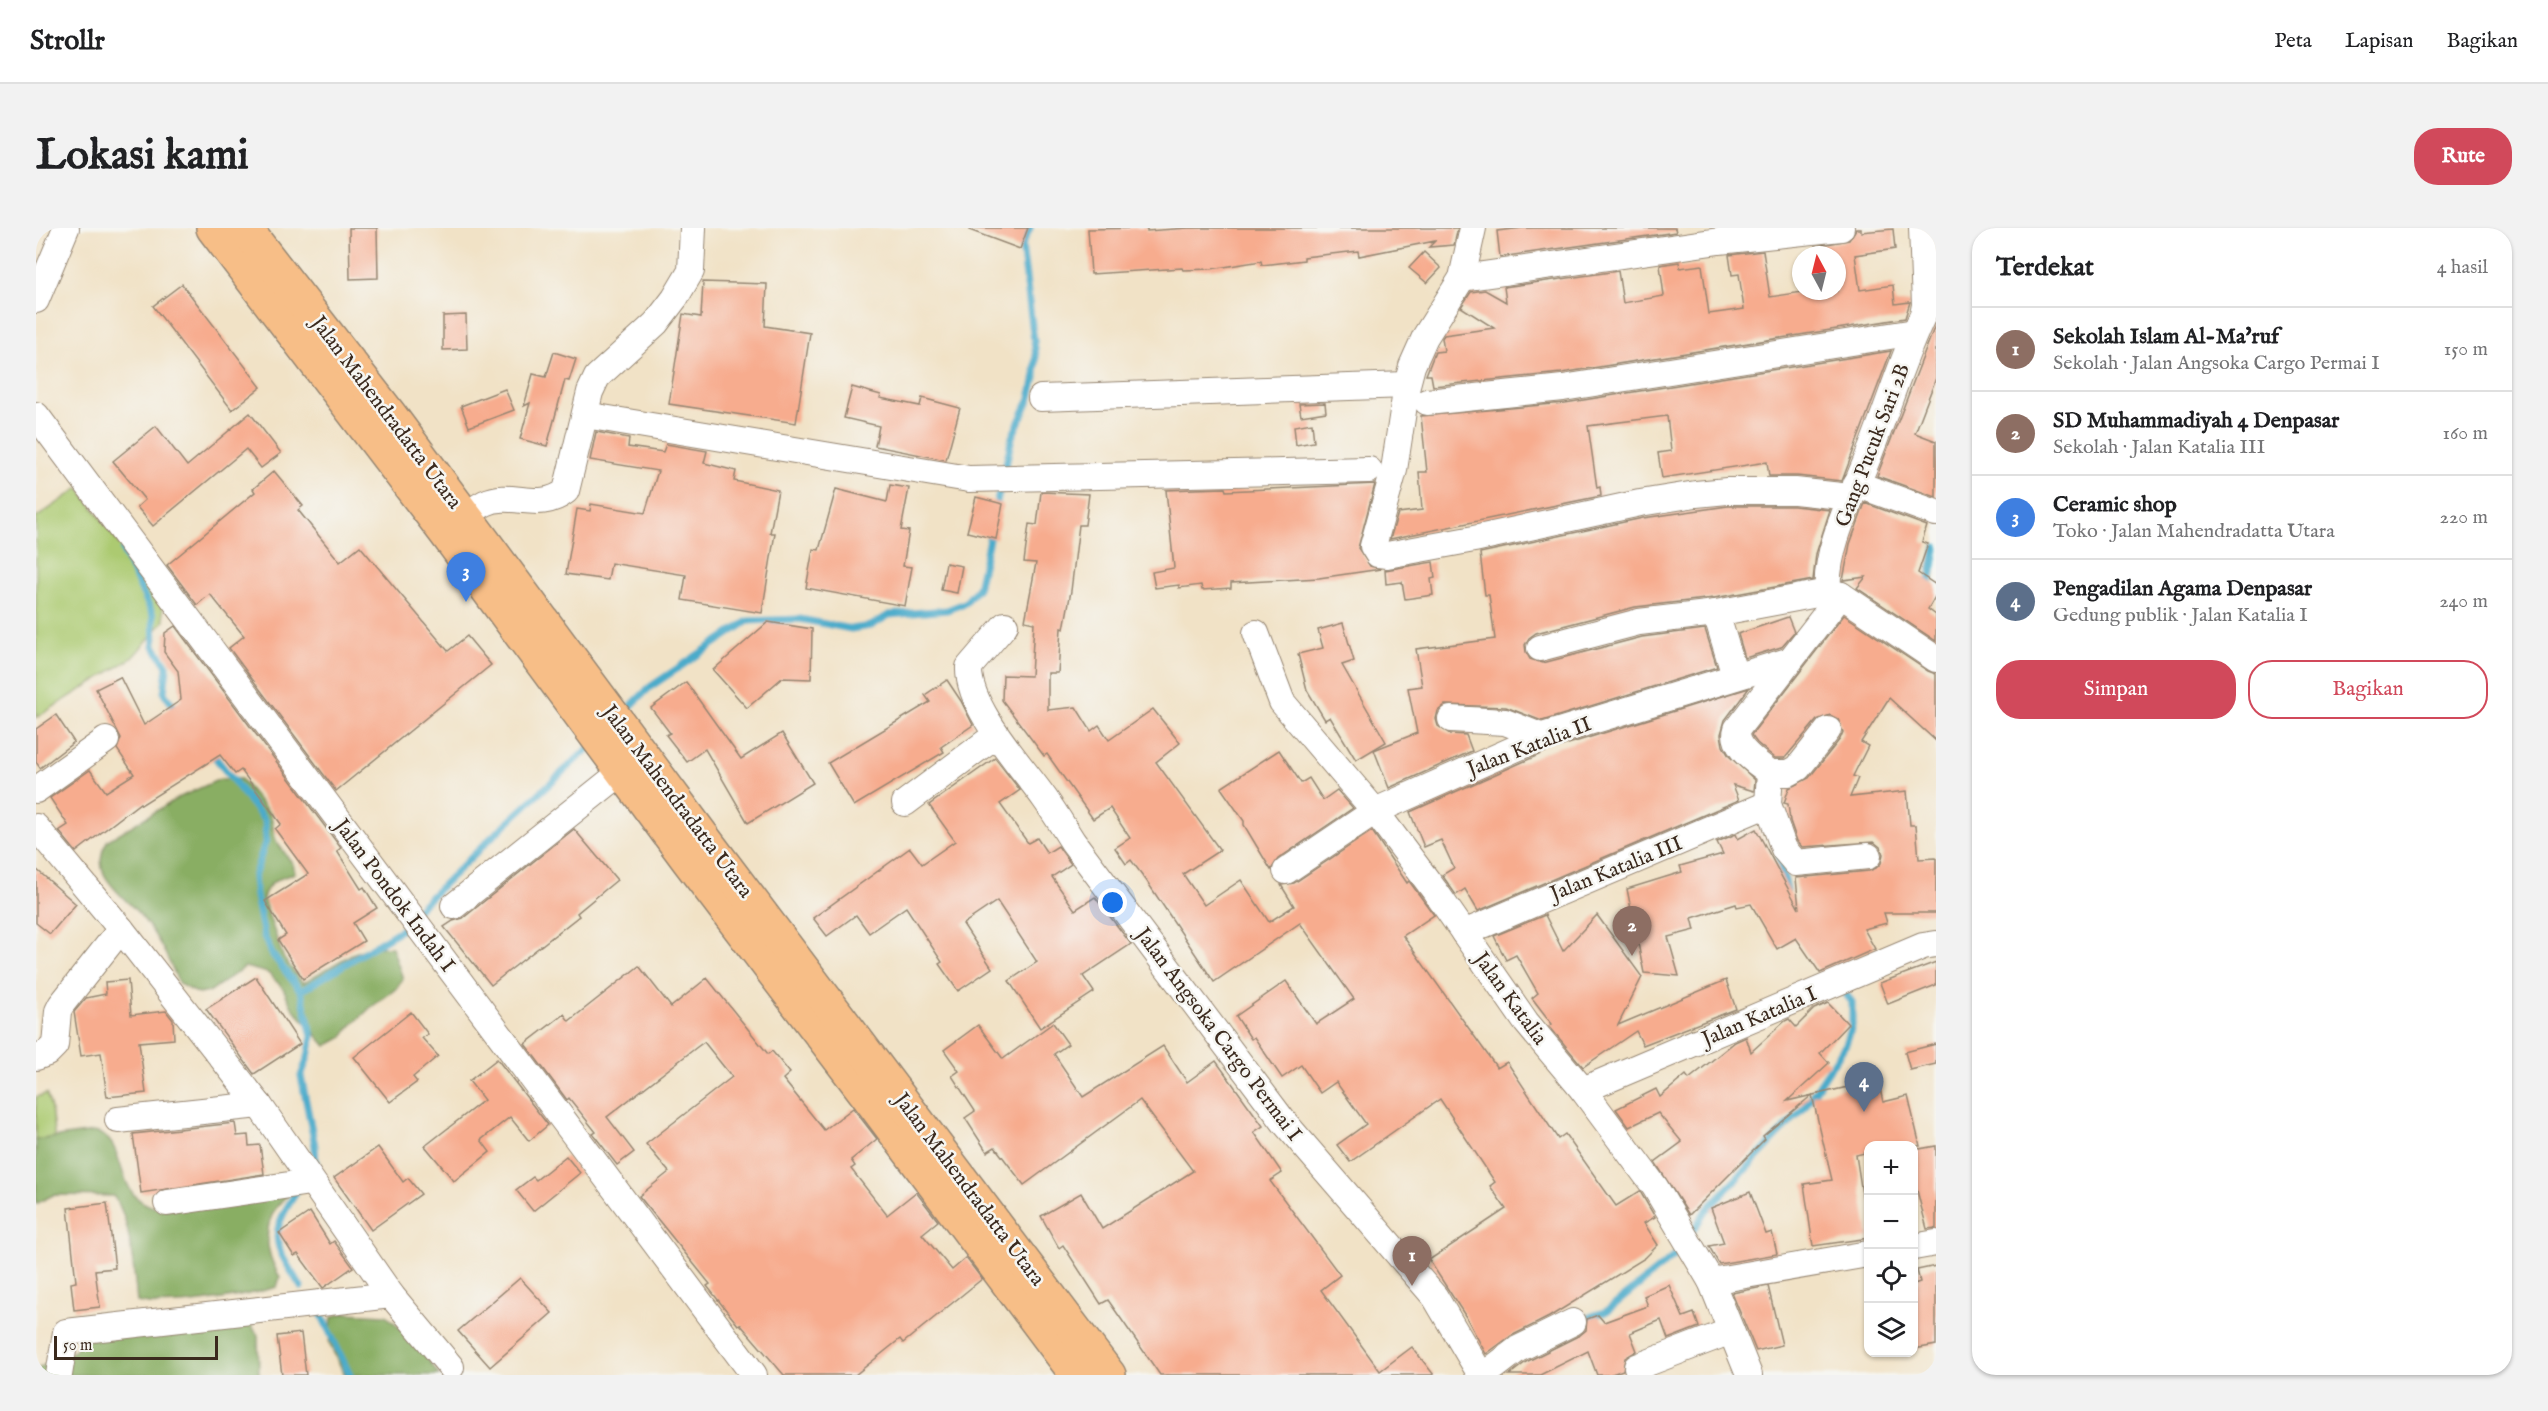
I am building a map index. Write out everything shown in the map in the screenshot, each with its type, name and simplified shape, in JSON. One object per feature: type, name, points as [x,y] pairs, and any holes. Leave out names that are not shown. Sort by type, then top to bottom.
[{"type":"highway","name":"Jalan Mahendradatta Utara","points":[[213,228],[456,524],[709,845],[1109,1375]]},
{"type":"highway","name":"Jalan Mahendradatta Utara","points":[[245,228],[456,524],[623,771],[1077,1375]]},
{"type":"street","points":[[36,300],[66,228]]},
{"type":"street","points":[[456,524],[486,503],[501,500],[546,502],[556,499],[566,491],[590,392],[597,377],[656,323],[675,298],[691,271],[693,228]]},
{"type":"street","points":[[1473,228],[1462,278],[1425,337],[1407,385],[1394,470],[1373,546],[1378,554],[1387,555],[1474,539],[1640,503],[1727,490],[1853,490],[1936,513]]},
{"type":"street","points":[[1462,278],[1719,234],[1841,228]]},
{"type":"street","name":"Gang Pucuk Sari 2B","points":[[1834,594],[1829,563],[1853,490],[1925,305],[1923,228]]},
{"type":"street","points":[[1427,402],[1563,388],[1915,332]]},
{"type":"street","points":[[1041,398],[1407,385]]},
{"type":"street","name":"Jalan Pondok Indah I","points":[[36,415],[754,1375]]},
{"type":"street","points":[[585,415],[969,479],[1369,470]]},
{"type":"street","points":[[1828,730],[1798,768],[1789,773],[1770,773],[1738,744],[1735,737],[1737,729],[1834,594]]},
{"type":"street","points":[[1540,648],[1639,622],[1716,613],[1834,594],[1936,659]]},
{"type":"street","points":[[1716,613],[1735,676]]},
{"type":"street","name":"Jalan Angsoka Cargo Permai I","points":[[1005,625],[969,667],[972,689],[996,735],[1046,800],[1073,842],[1284,1122],[1435,1297],[1482,1375]]},
{"type":"street","name":"Jalan Katalia","points":[[1256,633],[1282,702],[1375,811],[1526,1022],[1583,1090],[1654,1187],[1711,1281],[1749,1375]]},
{"type":"street","name":"Jalan Katalia II","points":[[1286,871],[1375,811],[1543,737],[1788,661]]},
{"type":"street","points":[[1451,719],[1505,722],[1543,737]]},
{"type":"street","points":[[905,803],[996,735]]},
{"type":"street","points":[[36,790],[106,740]]},
{"type":"street","points":[[454,906],[623,771]]},
{"type":"street","points":[[1770,773],[1768,804],[1784,849],[1796,863],[1868,856]]},
{"type":"street","name":"Jalan Katalia III","points":[[1464,933],[1768,804]]},
{"type":"street","points":[[36,827],[121,929],[258,1105],[391,1295],[451,1366]]},
{"type":"street","points":[[36,1057],[47,1053],[55,1045],[58,1011],[61,1005],[121,929]]},
{"type":"street","name":"Jalan Katalia I","points":[[1583,1090],[1923,946],[1936,944]]},
{"type":"street","points":[[118,1120],[258,1105]]},
{"type":"street","points":[[167,1203],[310,1182]]},
{"type":"street","points":[[1918,1246],[1936,1243]]},
{"type":"street","points":[[1711,1281],[1864,1255]]},
{"type":"street","points":[[59,1375],[66,1332],[391,1295]]},
{"type":"street","points":[[1482,1375],[1518,1349],[1573,1322]]},
{"type":"street","points":[[1637,1367],[1731,1331]]},
{"type":"green space","points":[[79,488],[162,603],[164,621],[132,658],[36,718],[36,518]]},
{"type":"green space","points":[[220,779],[241,779],[271,815],[275,840],[293,864],[295,873],[271,884],[263,899],[284,959],[303,983],[352,954],[371,947],[392,947],[403,979],[397,988],[370,1008],[343,1037],[326,1046],[292,1007],[283,988],[268,973],[245,967],[209,992],[199,994],[179,984],[153,932],[104,874],[102,857],[108,840],[178,798]]},
{"type":"green space","points":[[46,1094],[51,1109],[55,1138],[36,1140],[36,1097]]},
{"type":"green space","points":[[94,1132],[106,1137],[113,1146],[127,1184],[135,1196],[147,1205],[165,1209],[289,1194],[274,1212],[268,1233],[270,1255],[280,1277],[277,1287],[245,1295],[187,1303],[137,1302],[128,1231],[119,1205],[113,1196],[53,1195],[36,1204],[36,1140]]},
{"type":"green space","points":[[344,1313],[386,1315],[418,1345],[439,1375],[345,1375],[329,1343],[332,1317]]},
{"type":"green space","points":[[250,1324],[258,1335],[259,1375],[37,1375],[39,1368],[74,1351],[81,1343],[91,1339]]},
{"type":"building","points":[[349,228],[377,228],[378,278],[350,279]]},
{"type":"building","points":[[969,228],[1028,228],[1020,249],[969,230]]},
{"type":"building","points":[[1147,228],[1147,231],[1188,228],[1458,228],[1454,245],[1429,247],[1435,241],[1359,256],[1358,251],[1304,257],[1304,260],[1262,265],[1261,261],[1211,269],[1183,270],[1182,268],[1091,274],[1088,229]]},
{"type":"building","points":[[1523,228],[1675,228],[1676,232],[1500,257],[1497,231]]},
{"type":"building","points":[[1856,229],[1861,229],[1861,232],[1893,229],[1895,249],[1855,255],[1860,290],[1893,285],[1895,304],[1910,302],[1905,318],[1561,373],[1433,386],[1431,375],[1426,375],[1435,352],[1444,351],[1442,338],[1444,335],[1494,328],[1461,307],[1471,292],[1485,290],[1506,302],[1504,287],[1618,271],[1623,303],[1664,296],[1660,265],[1679,262],[1680,268],[1702,265],[1709,314],[1744,309],[1739,274],[1732,275],[1729,255],[1763,251],[1770,297],[1792,294],[1792,300],[1846,300],[1846,246],[1816,246],[1849,240]]},
{"type":"building","points":[[1424,252],[1441,268],[1427,283],[1409,268]]},
{"type":"building","points":[[703,282],[767,284],[765,326],[810,333],[796,423],[669,404],[683,314],[701,317]]},
{"type":"building","points":[[182,284],[261,387],[232,410],[153,306]]},
{"type":"building","points":[[466,315],[467,349],[443,350],[443,316]]},
{"type":"building","points":[[1936,323],[1936,378],[1915,433],[1936,441],[1936,497],[1877,476]]},
{"type":"building","points":[[1891,351],[1842,481],[1797,476],[1769,476],[1767,462],[1662,478],[1658,453],[1671,451],[1667,416],[1588,426],[1597,488],[1600,487],[1601,496],[1390,539],[1398,513],[1422,510],[1419,472],[1427,472],[1421,416],[1565,403]]},
{"type":"building","points":[[554,352],[576,359],[569,381],[565,380],[547,446],[520,439],[530,403],[524,406],[533,374],[546,377]]},
{"type":"building","points":[[852,387],[881,395],[880,398],[920,406],[922,398],[960,408],[946,460],[875,446],[879,426],[844,418]]},
{"type":"building","points":[[505,389],[514,410],[469,427],[461,406]]},
{"type":"building","points":[[1325,403],[1326,412],[1301,416],[1299,404]]},
{"type":"building","points":[[250,413],[281,453],[261,468],[246,449],[153,526],[137,507],[145,500],[113,461],[156,426],[187,466]]},
{"type":"building","points":[[1312,423],[1314,442],[1296,445],[1294,426]]},
{"type":"building","points":[[596,432],[629,438],[628,447],[663,452],[666,444],[707,451],[704,463],[736,471],[734,481],[778,490],[770,533],[775,533],[762,613],[682,600],[686,575],[611,563],[608,580],[566,574],[577,509],[590,511],[591,504],[645,513],[658,471],[590,460]]},
{"type":"building","points":[[274,471],[303,506],[298,510],[340,562],[360,546],[448,651],[467,636],[491,665],[336,791],[229,648],[244,636],[210,594],[197,605],[167,565],[255,492],[253,489]]},
{"type":"building","points":[[1375,484],[1358,548],[1370,566],[1381,569],[1319,578],[1231,583],[1231,588],[1202,590],[1201,585],[1179,588],[1179,585],[1155,588],[1152,572],[1174,568],[1166,490],[1225,488],[1226,491]]},
{"type":"building","points":[[890,485],[909,488],[901,530],[909,531],[903,566],[912,567],[905,606],[806,588],[813,549],[819,550],[836,489],[887,502]]},
{"type":"building","points":[[1041,492],[1089,494],[1085,525],[1079,525],[1071,591],[1064,629],[1061,628],[1058,673],[1048,673],[1048,710],[1076,707],[1091,731],[1099,725],[1109,740],[1153,709],[1180,743],[1156,762],[1220,850],[1183,874],[1204,905],[1241,880],[1269,922],[1294,906],[1281,885],[1294,883],[1372,831],[1407,883],[1409,881],[1434,915],[1403,936],[1497,1068],[1507,1062],[1558,1139],[1565,1134],[1616,1206],[1640,1191],[1655,1217],[1644,1223],[1658,1245],[1645,1258],[1549,1317],[1511,1336],[1486,1354],[1466,1317],[1429,1260],[1506,1209],[1490,1186],[1495,1182],[1440,1099],[1350,1162],[1337,1145],[1366,1124],[1336,1082],[1320,1093],[1301,1065],[1282,1078],[1254,1037],[1251,1039],[1236,1016],[1286,981],[1316,1024],[1354,999],[1300,923],[1214,982],[1146,880],[1131,860],[1126,864],[1115,848],[1130,838],[1110,808],[1093,819],[1047,754],[1044,756],[1002,700],[1003,675],[1031,676],[1034,623],[1025,621],[1036,563],[1024,562],[1029,524],[1037,525]]},
{"type":"building","points":[[976,497],[1003,504],[996,539],[967,532]]},
{"type":"building","points":[[1865,503],[1927,526],[1922,542],[1928,544],[1918,573],[1936,585],[1936,595],[1928,609],[1936,615],[1936,641],[1857,588],[1866,577],[1843,580],[1850,544]]},
{"type":"building","points":[[1728,506],[1794,506],[1830,510],[1816,554],[1813,580],[1714,598],[1635,607],[1536,633],[1525,645],[1530,659],[1543,663],[1642,637],[1705,629],[1717,667],[1542,721],[1506,707],[1445,705],[1438,711],[1436,719],[1438,726],[1450,734],[1466,735],[1472,751],[1389,788],[1374,750],[1417,733],[1408,688],[1422,686],[1416,649],[1495,639],[1489,595],[1485,595],[1480,553],[1643,518]]},
{"type":"building","points":[[1433,562],[1435,578],[1431,579],[1433,595],[1405,599],[1402,582],[1386,584],[1385,570]]},
{"type":"building","points":[[946,563],[962,566],[957,593],[941,590]]},
{"type":"building","points":[[1844,615],[1936,674],[1936,741],[1889,698],[1861,742],[1868,746],[1853,776],[1858,778],[1850,797],[1907,791],[1910,825],[1916,825],[1919,859],[1936,858],[1936,913],[1884,913],[1887,923],[1864,929],[1875,949],[1820,973],[1796,938],[1777,949],[1751,904],[1737,907],[1736,904],[1692,918],[1695,930],[1668,937],[1679,976],[1644,973],[1627,889],[1682,872],[1680,866],[1723,854],[1717,842],[1736,834],[1738,839],[1756,829],[1799,909],[1796,878],[1869,871],[1881,863],[1883,854],[1874,842],[1802,847],[1797,841],[1790,821],[1788,804],[1784,803],[1789,788],[1809,778],[1840,739],[1843,732],[1838,719],[1830,715],[1817,720],[1785,758],[1775,758],[1751,735]]},
{"type":"building","points":[[1788,617],[1794,632],[1781,647],[1745,658],[1738,634]]},
{"type":"building","points":[[768,622],[812,629],[811,679],[782,678],[747,708],[713,670]]},
{"type":"building","points":[[1343,623],[1354,661],[1342,665],[1386,742],[1356,760],[1330,717],[1325,720],[1307,690],[1298,654],[1323,648],[1318,630]]},
{"type":"building","points":[[175,626],[341,848],[337,851],[361,889],[364,887],[377,908],[353,923],[364,941],[303,979],[278,940],[286,935],[265,901],[308,874],[275,829],[281,824],[241,770],[235,774],[220,755],[141,805],[140,803],[76,852],[59,831],[68,825],[50,798],[90,770],[106,792],[134,774],[117,749],[121,738],[96,689],[120,677],[144,725],[181,700],[178,671],[164,652],[165,633]]},
{"type":"building","points":[[947,680],[973,725],[941,747],[944,752],[854,806],[828,763],[930,702],[925,695]]},
{"type":"building","points":[[686,682],[741,759],[782,733],[813,783],[748,823],[705,749],[687,762],[666,735],[670,733],[651,708]]},
{"type":"building","points":[[1749,688],[1725,720],[1721,734],[1723,746],[1729,756],[1755,780],[1754,791],[1733,785],[1739,800],[1478,911],[1465,889],[1456,895],[1442,875],[1454,868],[1441,840],[1424,847],[1410,812],[1552,749]]},
{"type":"building","points":[[56,715],[74,742],[40,768],[36,762],[36,729]]},
{"type":"building","points":[[1279,750],[1301,783],[1309,778],[1323,800],[1337,790],[1353,808],[1278,859],[1271,870],[1244,825],[1244,821],[1221,788]]},
{"type":"building","points":[[995,758],[1020,790],[1000,804],[1028,843],[1037,838],[1047,853],[1058,846],[1071,864],[1052,877],[1075,910],[1095,897],[1131,944],[1083,976],[1094,992],[1040,1028],[1009,981],[1037,962],[997,901],[963,924],[992,968],[958,991],[939,964],[942,962],[906,907],[869,933],[856,915],[827,936],[813,918],[910,848],[922,864],[955,841],[929,805]]},
{"type":"building","points":[[574,829],[617,880],[577,913],[579,916],[491,985],[444,927],[463,918]]},
{"type":"building","points":[[36,869],[76,904],[50,934],[36,923]]},
{"type":"building","points":[[1545,915],[1563,951],[1597,915],[1642,977],[1618,1025],[1726,980],[1736,1009],[1643,1045],[1636,1031],[1583,1067],[1549,1026],[1552,1024],[1532,998],[1538,993],[1516,955],[1506,960],[1494,936]]},
{"type":"building","points":[[1936,962],[1936,985],[1888,1004],[1880,983]]},
{"type":"building","points":[[639,966],[671,1007],[707,978],[768,1054],[772,1051],[790,1073],[783,1079],[824,1130],[853,1108],[877,1139],[851,1160],[855,1166],[851,1169],[887,1215],[916,1192],[938,1221],[922,1234],[952,1270],[966,1258],[982,1279],[903,1343],[900,1339],[855,1375],[784,1375],[740,1324],[738,1325],[707,1286],[710,1284],[639,1196],[669,1172],[646,1144],[732,1077],[704,1042],[697,1047],[607,1117],[634,1152],[617,1165],[593,1134],[596,1132],[569,1098],[567,1100],[525,1044],[564,1014],[569,1021]]},
{"type":"building","points":[[256,977],[300,1044],[254,1074],[206,1009]]},
{"type":"building","points":[[128,980],[131,1015],[166,1011],[173,1020],[174,1039],[139,1042],[146,1093],[107,1097],[101,1053],[81,1056],[74,1012],[86,998],[106,994],[105,982]]},
{"type":"building","points":[[1828,1003],[1848,1024],[1820,1053],[1829,1063],[1787,1101],[1812,1095],[1763,1136],[1765,1139],[1689,1215],[1655,1162],[1682,1142],[1658,1113],[1629,1127],[1616,1109],[1656,1089],[1660,1097],[1686,1075],[1689,1079],[1735,1042],[1746,1037],[1751,1052],[1785,1021],[1789,1019],[1796,1027],[1814,1009]]},
{"type":"building","points":[[411,1012],[428,1034],[422,1038],[438,1056],[413,1077],[417,1082],[390,1102],[354,1057]]},
{"type":"building","points":[[1053,1023],[1068,1044],[1054,1054],[1083,1097],[1163,1046],[1187,1082],[1216,1061],[1263,1126],[1254,1132],[1282,1173],[1270,1181],[1340,1275],[1321,1290],[1380,1371],[1412,1347],[1434,1375],[1160,1375],[1108,1300],[1101,1304],[1063,1245],[1059,1248],[1041,1216],[1081,1193],[1102,1229],[1193,1171],[1140,1100],[1024,1185],[995,1147],[987,1152],[965,1118],[975,1111],[952,1076],[959,1071],[944,1050],[978,1025],[1003,1059]]},
{"type":"building","points":[[1936,1044],[1936,1064],[1910,1070],[1905,1052]]},
{"type":"building","points":[[497,1059],[548,1125],[529,1141],[510,1117],[481,1140],[490,1152],[454,1181],[425,1146],[484,1100],[469,1081]]},
{"type":"building","points":[[1878,1080],[1883,1102],[1908,1096],[1920,1146],[1918,1146],[1918,1141],[1864,1141],[1864,1153],[1856,1155],[1864,1206],[1864,1239],[1813,1246],[1804,1184],[1832,1180],[1812,1095]]},
{"type":"building","points":[[235,1123],[237,1136],[248,1135],[249,1146],[260,1145],[264,1174],[141,1193],[133,1134]]},
{"type":"building","points":[[1936,1146],[1936,1228],[1927,1229],[1918,1194],[1918,1149]]},
{"type":"building","points":[[378,1147],[403,1182],[408,1178],[421,1194],[371,1230],[334,1178]]},
{"type":"building","points":[[566,1156],[580,1173],[533,1211],[516,1190],[533,1177],[536,1180]]},
{"type":"building","points":[[1750,1192],[1766,1234],[1772,1232],[1777,1254],[1719,1264],[1709,1246],[1724,1243],[1711,1208]]},
{"type":"building","points":[[107,1203],[115,1268],[95,1270],[100,1307],[74,1310],[71,1283],[76,1282],[68,1208]]},
{"type":"building","points":[[310,1212],[330,1244],[334,1241],[353,1267],[323,1288],[298,1254],[294,1256],[279,1233]]},
{"type":"building","points":[[1936,1266],[1936,1345],[1918,1348],[1918,1283],[1920,1282],[1918,1270]]},
{"type":"building","points":[[520,1278],[552,1313],[490,1367],[458,1331]]},
{"type":"building","points":[[1669,1285],[1683,1317],[1694,1313],[1699,1327],[1668,1339],[1661,1320],[1630,1333],[1637,1351],[1625,1358],[1623,1370],[1609,1375],[1597,1375],[1588,1351],[1540,1375],[1509,1375],[1526,1362],[1580,1335],[1586,1330],[1587,1319],[1598,1315],[1604,1322],[1648,1306],[1644,1296]]},
{"type":"building","points":[[1768,1286],[1782,1345],[1756,1351],[1732,1293]]},
{"type":"building","points":[[301,1333],[306,1375],[282,1375],[277,1336]]},
{"type":"waterway","points":[[1004,473],[1012,437],[1030,398],[1035,377],[1036,357],[1022,245],[1030,228]]},
{"type":"waterway","points":[[995,511],[1001,483]]},
{"type":"waterway","points":[[622,715],[650,687],[748,621],[800,619],[851,629],[871,626],[889,615],[947,610],[965,603],[978,588],[991,530]]},
{"type":"waterway","points":[[1929,588],[1936,547]]},
{"type":"waterway","points":[[123,551],[153,615],[154,646],[167,666],[164,693],[177,711]]},
{"type":"waterway","points":[[414,913],[593,744]]},
{"type":"waterway","points":[[211,752],[265,821],[266,840],[254,877],[256,896],[264,936],[272,954],[301,991],[312,1036],[301,1076],[315,1146],[316,1166]]},
{"type":"waterway","points":[[1779,857],[1787,890]]},
{"type":"waterway","points":[[301,991],[404,928],[408,923]]},
{"type":"waterway","points":[[1690,1235],[1705,1212],[1804,1108],[1846,1044],[1852,1026],[1852,1002],[1840,987]]},
{"type":"waterway","points":[[296,1193],[280,1221],[278,1241],[280,1251],[301,1287]]},
{"type":"waterway","points":[[1578,1321],[1607,1311],[1678,1253],[1684,1244]]},
{"type":"waterway","points":[[322,1316],[350,1375]]},
{"type":"place","name":"Ceramic shop","points":[[466,602]]},
{"type":"place","name":"SD Muhammadiyah 4 Denpasar","points":[[1632,956]]},
{"type":"place","name":"Pengadilan Agama Denpasar","points":[[1864,1112]]},
{"type":"place","name":"Sekolah Islam Al-Ma'ruf","points":[[1412,1286]]}]
